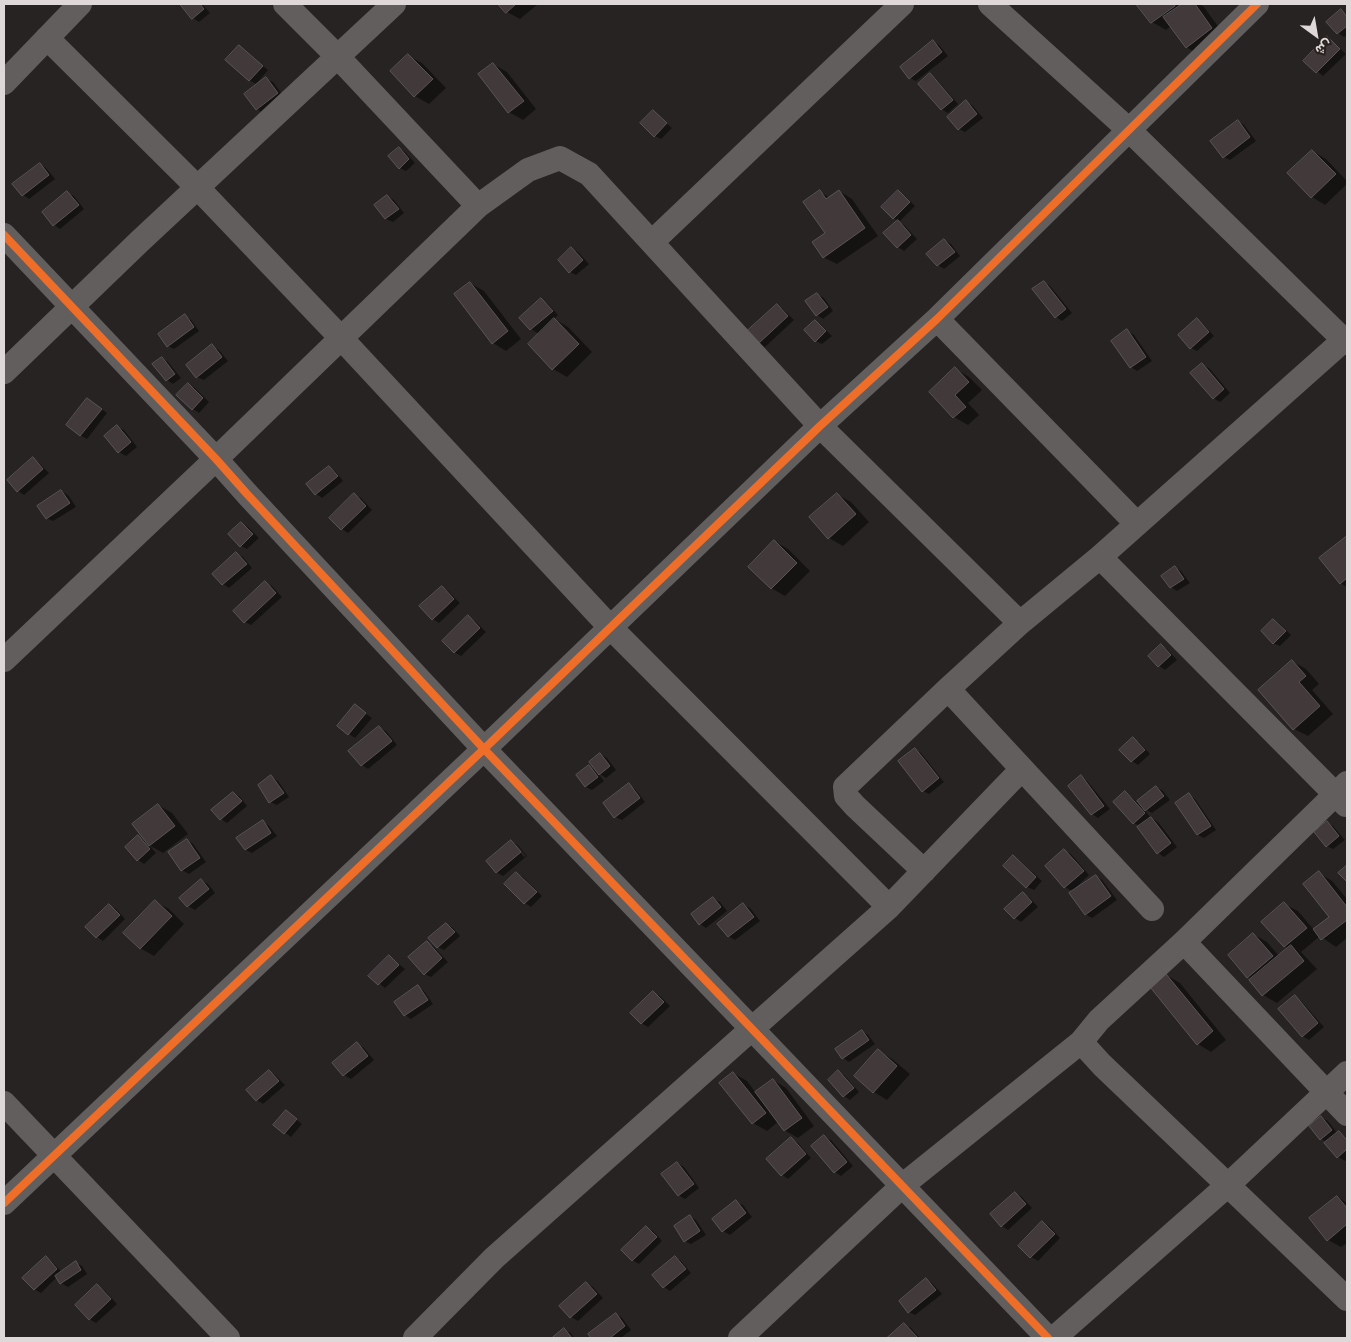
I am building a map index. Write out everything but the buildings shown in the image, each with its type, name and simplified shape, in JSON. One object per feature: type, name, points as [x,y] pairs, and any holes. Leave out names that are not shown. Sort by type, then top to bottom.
[{"type":"street","points":[[4,82],[80,4]]},
{"type":"street","points":[[285,4],[337,56],[478,206]]},
{"type":"street","points":[[4,372],[197,187],[394,4]]},
{"type":"street","points":[[652,242],[902,4]]},
{"type":"street","points":[[924,871],[855,806],[846,796],[845,787],[1020,623],[1100,557],[1346,342],[1129,130],[990,4]]},
{"type":"street","points":[[4,1202],[484,748],[820,426],[937,319],[1257,4]]},
{"type":"street","points":[[47,38],[197,187],[341,338],[610,627],[889,907]]},
{"type":"street","points":[[4,660],[478,206],[528,170],[560,158],[589,174],[820,426],[1020,623]]},
{"type":"street","points":[[4,235],[216,459],[246,494],[484,748],[1048,1338]]},
{"type":"street","points":[[937,319],[1137,524]]},
{"type":"street","points":[[740,1338],[903,1185],[1081,1042],[1100,1020],[1343,795],[1100,557]]},
{"type":"street","points":[[948,689],[1021,770],[1152,909]]},
{"type":"street","points":[[415,1338],[494,1258],[889,907],[1021,770]]},
{"type":"street","points":[[1184,942],[1347,1114]]},
{"type":"street","points":[[1081,1042],[1102,1065],[1347,1299]]},
{"type":"street","points":[[1054,1338],[1228,1186],[1347,1073]]},
{"type":"street","points":[[4,1103],[228,1338]]},
{"type":"cycle path","points":[[4,1203],[484,749],[820,426],[937,319],[1257,4]]},
{"type":"cycle path","points":[[4,235],[216,459],[484,749],[1048,1338]]}]
